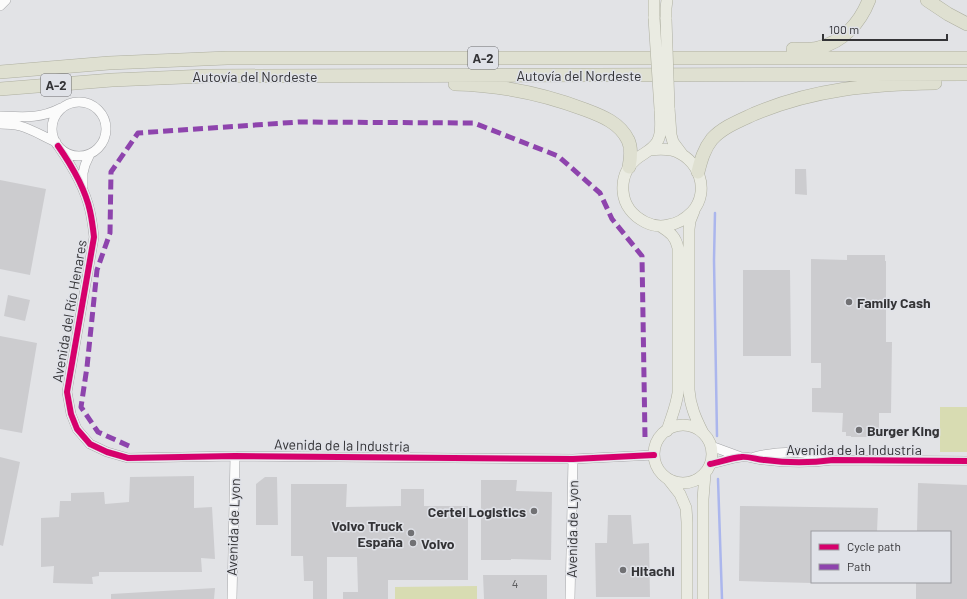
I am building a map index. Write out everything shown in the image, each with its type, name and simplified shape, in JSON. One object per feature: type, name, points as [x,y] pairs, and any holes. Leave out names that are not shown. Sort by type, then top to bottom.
[{"type":"highway","points":[[698,58],[730,50],[809,49],[826,45],[838,39],[851,29],[863,14],[869,0]]},
{"type":"highway","points":[[927,0],[948,14],[967,24]]},
{"type":"highway","name":"Autovía del Nordeste","points":[[0,72],[109,63],[227,58],[967,58]]},
{"type":"highway","name":"Autovía del Nordeste","points":[[0,89],[112,80],[208,76],[967,74]]},
{"type":"highway","points":[[208,76],[288,84],[465,84],[525,91],[581,108],[616,125],[623,132],[630,146],[631,156],[629,167]]},
{"type":"highway","points":[[698,172],[701,159],[713,138],[735,122],[772,106],[814,94],[844,89],[967,81]]},
{"type":"main road","points":[[654,0],[654,18],[665,108],[673,142],[682,155]]},
{"type":"main road","points":[[667,0],[665,108],[660,126],[660,135],[658,141],[650,150],[639,157],[629,167],[624,180],[623,191],[631,212],[650,224],[660,226],[674,225],[686,218],[695,208]]},
{"type":"main road","points":[[650,150],[661,149],[672,151],[691,161],[698,172],[701,186],[698,202],[690,221],[689,230],[689,390],[692,409],[703,433],[709,441],[712,457],[708,469],[703,499],[703,599]]},
{"type":"main road","points":[[660,226],[674,236],[678,248],[678,394],[667,431]]},
{"type":"main road","points":[[687,599],[688,522],[686,508],[680,494],[656,465],[654,455],[655,448],[662,435],[674,427],[689,426],[703,433]]},
{"type":"main road","points":[[669,480],[678,483],[688,483],[697,480],[708,469]]},
{"type":"street","points":[[0,6],[6,0]]},
{"type":"street","points":[[0,116],[43,116],[51,114],[66,106],[75,103],[88,104],[100,112],[104,120],[106,130],[102,144],[97,150],[82,156],[73,155],[65,152],[57,144],[53,134],[53,126],[59,111],[66,106]]},
{"type":"street","name":"Avenida del Río Henares","points":[[0,124],[10,124],[30,129],[57,144],[83,188],[90,211],[94,237],[67,392]]},
{"type":"street","name":"Avenida del Río Henares","points":[[83,188],[83,173],[90,154]]},
{"type":"street","name":"Avenida de la Industria","points":[[67,392],[71,414],[77,430],[90,444],[107,452],[128,458],[235,456],[573,459],[654,455]]},
{"type":"street","points":[[711,446],[741,457]]},
{"type":"street","name":"Avenida de la Industria","points":[[741,457],[752,457],[769,453],[805,453],[833,460]]},
{"type":"street","points":[[764,460],[772,457],[796,457],[797,453]]},
{"type":"street","name":"Avenida de Lyon","points":[[232,599],[235,456]]},
{"type":"street","points":[[708,469],[741,457]]},
{"type":"street","name":"Avenida de la Industria","points":[[752,457],[764,460],[804,462],[833,460],[967,461]]},
{"type":"street","name":"Avenida de Lyon","points":[[570,599],[573,459]]},
{"type":"green space","points":[[940,407],[967,407],[967,452],[940,452]]},
{"type":"green space","points":[[477,586],[477,599],[395,599],[395,587]]},
{"type":"building","points":[[795,169],[806,169],[807,195],[795,194]]},
{"type":"building","points":[[0,180],[46,189],[30,275],[0,269]]},
{"type":"building","name":"Family Cash","points":[[847,255],[885,255],[886,342],[892,342],[891,413],[879,413],[879,437],[846,436],[846,432],[842,432],[843,413],[812,412],[812,388],[821,388],[821,363],[811,363],[811,259],[847,260]]},
{"type":"building","points":[[743,270],[790,270],[791,356],[743,356]]},
{"type":"building","points":[[8,295],[30,300],[25,321],[4,316]]},
{"type":"building","points":[[0,336],[37,343],[22,433],[0,429]]},
{"type":"building","points":[[0,457],[20,462],[3,546],[0,545]]},
{"type":"building","points":[[194,476],[194,508],[212,507],[215,559],[201,558],[202,572],[99,572],[99,576],[92,577],[93,584],[53,583],[54,566],[41,567],[41,518],[59,517],[60,501],[71,501],[71,493],[104,492],[105,504],[129,502],[130,477]]},
{"type":"building","points":[[265,477],[277,477],[278,525],[256,525],[256,484]]},
{"type":"building","points":[[481,480],[517,480],[516,491],[552,492],[551,560],[481,560]]},
{"type":"building","points":[[918,483],[967,485],[967,599],[916,599],[916,583],[951,583],[951,531],[917,531]]},
{"type":"building","points":[[291,484],[347,484],[346,507],[401,506],[401,489],[424,489],[424,506],[468,506],[468,580],[388,580],[388,599],[343,599],[343,592],[358,592],[357,557],[327,557],[327,599],[313,599],[313,581],[304,581],[303,556],[291,556]]},
{"type":"building","points":[[740,506],[878,508],[877,531],[811,531],[811,583],[739,581]]},
{"type":"building","name":"Hitachi","points":[[608,515],[631,515],[633,544],[649,543],[650,597],[596,597],[595,543],[607,543]]},
{"type":"building","points":[[483,575],[547,575],[547,599],[484,599]]},
{"type":"building","points":[[215,588],[214,599],[111,599],[111,594]]},
{"type":"waterway","points":[[715,213],[714,260],[717,436]]},
{"type":"waterway","points":[[718,479],[722,599]]},
{"type":"marked path","points":[[129,446],[98,432],[81,407],[87,367],[97,270],[110,233],[111,172],[138,133],[299,122],[474,123],[558,156],[600,193],[612,219],[642,256],[645,437]]},
{"type":"cycle path","points":[[58,146],[73,169],[85,194],[90,211],[94,237],[67,392],[71,414],[77,429],[90,444],[107,452],[128,458],[235,456],[573,459],[654,455]]},
{"type":"cycle path","points":[[710,464],[733,458],[744,457],[790,462],[816,462],[833,460],[967,461]]},
{"type":"place","name":"Family Cash","points":[[849,302]]},
{"type":"place","name":"Burger King","points":[[859,430]]},
{"type":"place","name":"Certel Logistics","points":[[534,511]]},
{"type":"place","name":"Volvo Truck España","points":[[411,533]]},
{"type":"place","name":"Volvo","points":[[413,543]]},
{"type":"place","name":"Hitachi","points":[[623,570]]}]
